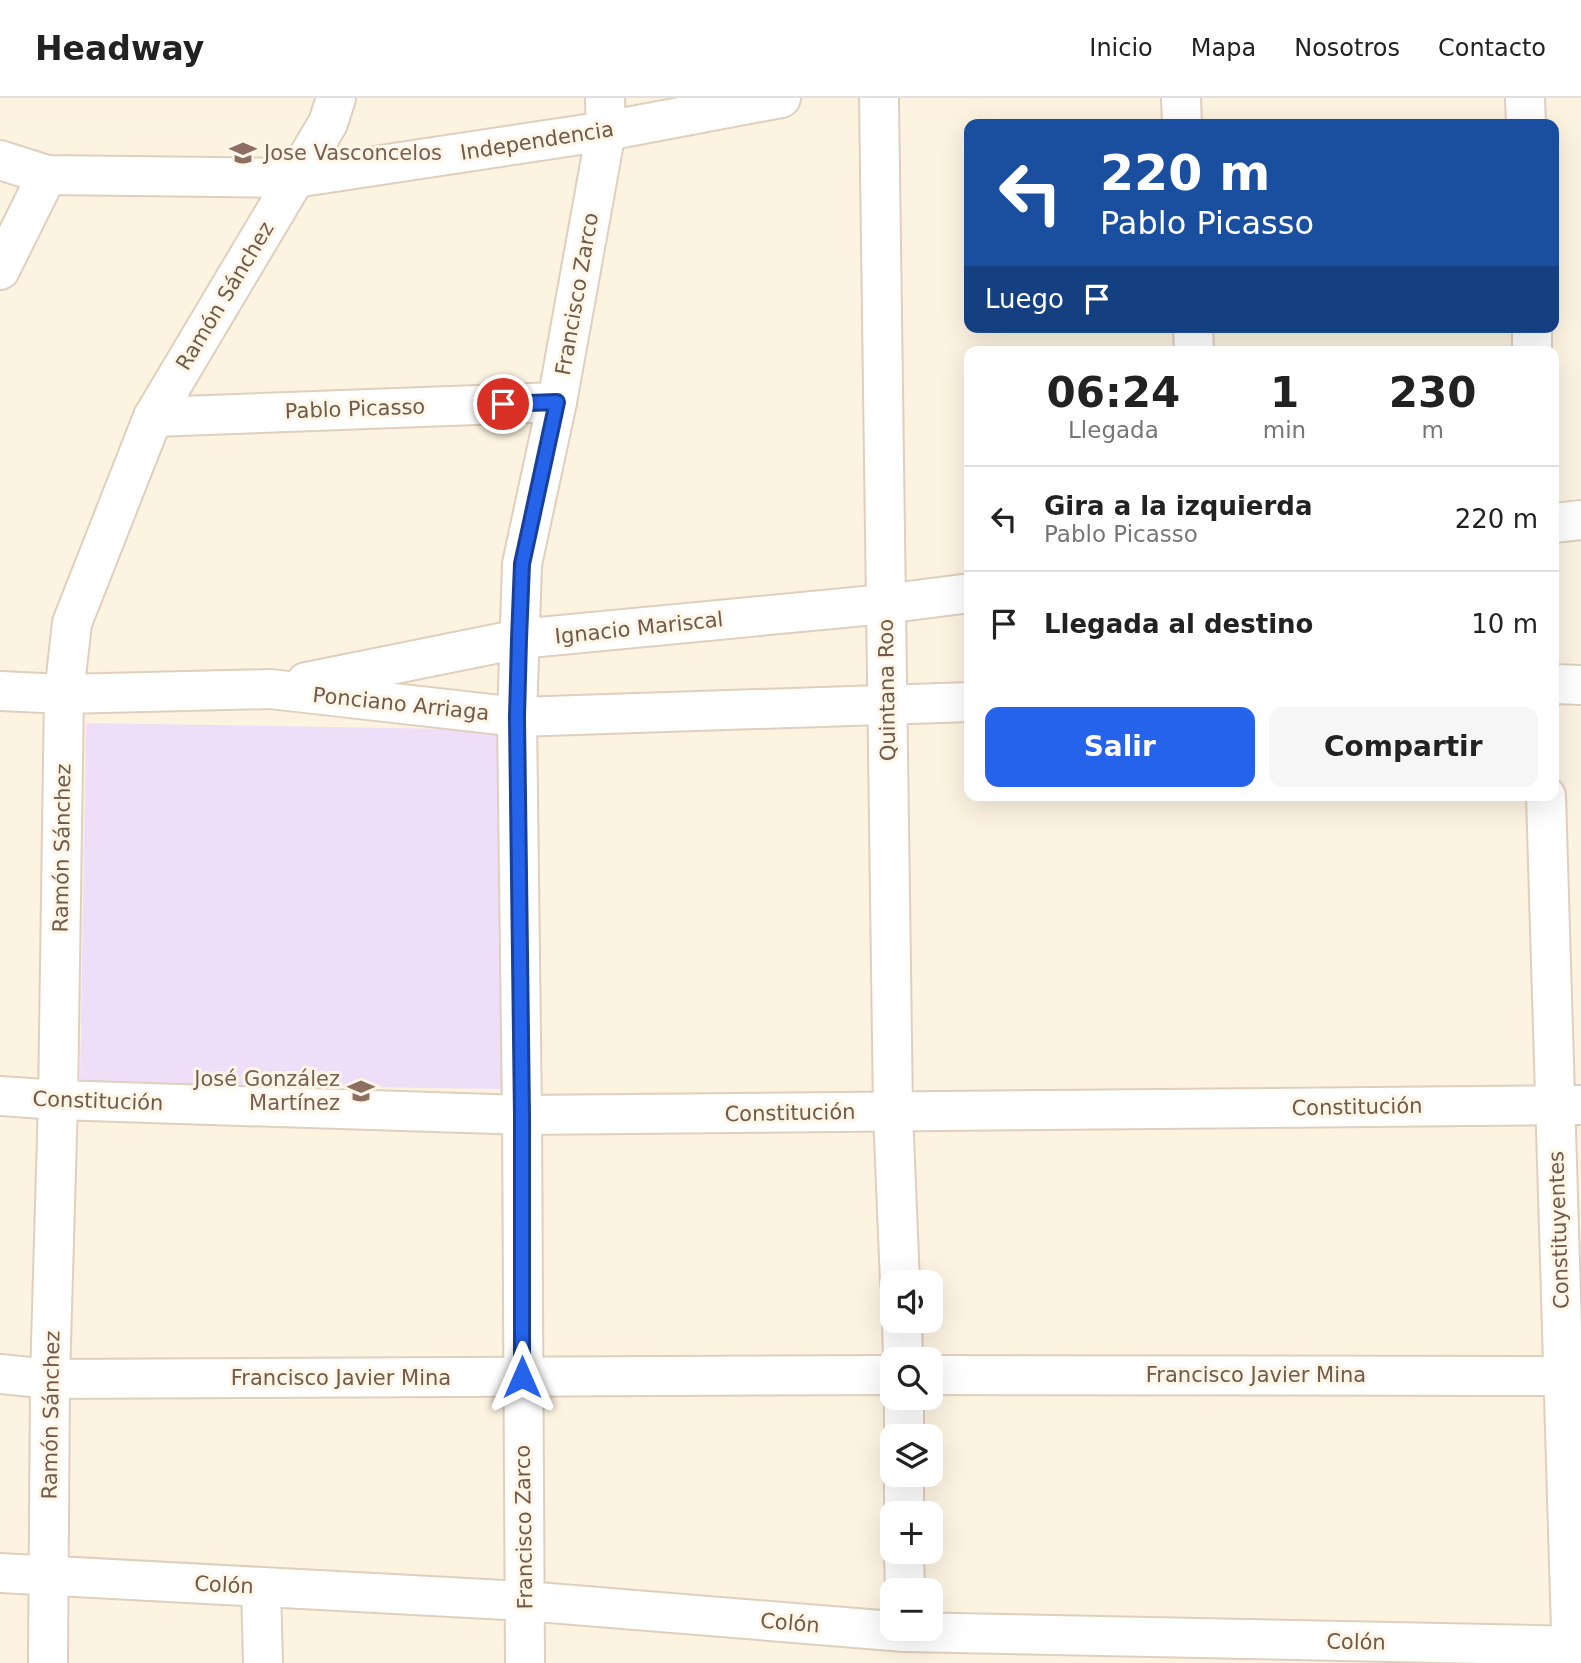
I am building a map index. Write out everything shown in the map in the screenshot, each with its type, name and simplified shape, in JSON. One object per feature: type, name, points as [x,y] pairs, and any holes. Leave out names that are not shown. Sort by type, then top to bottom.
[{"type":"street","name":"Ramón Sánchez","points":[[48,1663],[50,1378],[58,1100],[64,694],[72,623],[153,417],[328,123],[336,98]]},
{"type":"street","name":"Independencia","points":[[0,160],[47,175],[295,178],[606,114],[782,98]]},
{"type":"street","name":"Quintana Roo","points":[[879,98],[893,1112],[899,1270]]},
{"type":"street","points":[[1181,98],[1182,119]]},
{"type":"street","points":[[1525,98],[1526,119]]},
{"type":"street","name":"Francisco Zarco","points":[[525,1663],[517,717],[522,564],[557,402],[606,114]]},
{"type":"street","points":[[0,270],[47,175]]},
{"type":"street","name":"Pablo Picasso","points":[[153,417],[557,402]]},
{"type":"street","points":[[1559,522],[1581,520]]},
{"type":"street","name":"Ignacio Mariscal","points":[[270,689],[519,639],[885,604],[964,594]]},
{"type":"street","points":[[1559,684],[1581,685]]},
{"type":"street","name":"Ponciano Arriaga","points":[[0,691],[64,694],[270,689],[517,717],[964,702]]},
{"type":"street","name":"Constituyentes","points":[[1546,801],[1568,1105],[1575,1652]]},
{"type":"street","name":"Constitución","points":[[0,1096],[522,1115],[1568,1105]]},
{"type":"street","name":"Francisco Javier Mina","points":[[0,1374],[50,1378],[880,1375]]},
{"type":"street","name":"Francisco Javier Mina","points":[[943,1375],[1572,1376]]},
{"type":"street","name":"Colón","points":[[0,1573],[525,1601],[905,1642],[1575,1652]]},
{"type":"street","points":[[261,1587],[263,1663]]},
{"type":"shaded area","points":[[86,723],[510,730],[504,1089],[80,1083]]},
{"type":"place","name":"Jose Vasconcelos","points":[[243,153]]},
{"type":"place","name":"José González Martínez","points":[[361,1091]]},
{"type":"route","points":[[503,404],[557,402],[522,564],[519,639],[517,717],[522,1377]]}]
